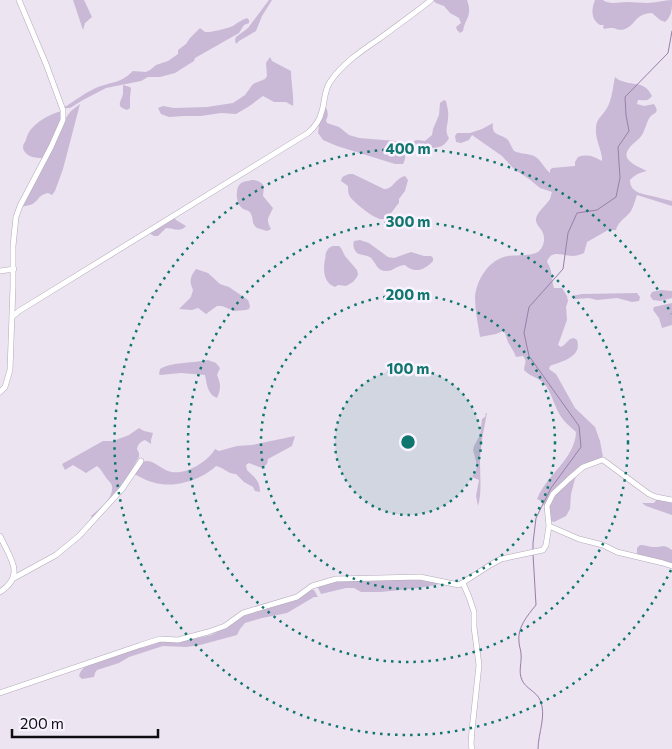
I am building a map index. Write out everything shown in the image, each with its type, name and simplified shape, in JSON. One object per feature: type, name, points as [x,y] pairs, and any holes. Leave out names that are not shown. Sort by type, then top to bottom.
[{"type":"street","points":[[0,392],[5,387],[10,370],[14,268],[13,246],[16,217],[64,120],[64,114],[46,64],[19,0]]},
{"type":"street","points":[[12,317],[308,133],[318,122],[329,83],[341,68],[430,0]]},
{"type":"street","points":[[0,271],[14,268]]},
{"type":"street","points":[[0,693],[160,639],[178,640],[225,626],[243,613],[297,597],[312,586],[336,579],[420,578],[460,585],[501,559],[543,550],[546,545],[549,526],[547,506],[553,494],[583,467],[603,460],[649,494],[672,500]]},
{"type":"street","points":[[0,592],[14,578],[56,555],[79,536],[122,489],[141,461]]},
{"type":"street","points":[[549,526],[579,539],[603,545],[617,552],[672,566]]},
{"type":"street","points":[[0,536],[14,568],[14,578]]},
{"type":"street","points":[[463,583],[474,612],[479,665],[472,730],[472,749]]},
{"type":"shaded area","points":[[73,0],[84,0],[92,17],[85,23],[83,30]]},
{"type":"shaded area","points":[[269,0],[272,0],[262,16],[256,31],[236,44],[236,37],[248,28]]},
{"type":"shaded area","points":[[433,0],[467,0],[469,13],[463,31],[460,33],[456,27],[461,23],[459,18]]},
{"type":"shaded area","points":[[595,0],[611,3],[647,3],[672,0],[672,9],[665,22],[652,13],[642,15],[625,29],[604,29],[604,25],[597,23],[593,17],[592,11]]},
{"type":"shaded area","points":[[247,18],[249,23],[244,25],[239,33],[195,58],[194,61],[175,73],[160,77],[148,77],[141,81],[106,88],[70,108],[63,108],[91,90],[121,80],[133,71],[146,72],[156,65],[168,61],[178,54],[178,50],[200,28],[205,32],[210,32],[233,26]]},
{"type":"shaded area","points":[[270,57],[272,61],[291,71],[293,106],[286,102],[274,102],[263,96],[236,114],[221,113],[169,117],[161,114],[158,108],[163,106],[174,108],[207,107],[233,103],[245,95],[253,84],[265,79],[267,76],[266,63]]},
{"type":"shaded area","points":[[615,77],[621,81],[646,88],[652,96],[647,100],[638,100],[637,104],[644,106],[654,104],[657,109],[649,119],[642,135],[629,148],[627,157],[629,160],[647,171],[640,173],[630,180],[631,185],[639,193],[672,201],[672,206],[637,195],[631,211],[620,222],[616,230],[608,230],[587,242],[582,254],[572,256],[554,254],[547,262],[554,288],[562,288],[568,301],[566,307],[567,320],[558,345],[561,347],[574,338],[577,340],[578,346],[571,357],[550,366],[549,369],[556,374],[575,408],[595,427],[603,457],[580,470],[575,479],[571,494],[570,509],[566,516],[554,522],[547,516],[543,502],[537,499],[571,450],[576,432],[565,422],[546,386],[524,370],[526,361],[523,356],[516,357],[503,331],[480,337],[475,298],[481,278],[495,261],[508,256],[532,254],[542,248],[544,237],[536,223],[536,218],[550,199],[552,192],[540,188],[514,169],[502,156],[472,135],[469,140],[461,143],[456,142],[455,136],[457,133],[470,133],[493,123],[495,133],[508,140],[514,151],[534,156],[550,173],[552,168],[575,166],[578,157],[582,156],[590,156],[602,161],[596,125],[609,105]]},
{"type":"shaded area","points":[[123,85],[131,89],[130,108],[127,110],[120,105]]},
{"type":"shaded area","points":[[444,100],[446,101],[448,111],[446,130],[449,138],[446,143],[434,148],[415,148],[414,141],[425,141],[432,135],[439,115],[440,103]]},
{"type":"shaded area","points":[[80,104],[63,169],[55,191],[52,195],[48,193],[42,195],[32,204],[20,207],[65,119]]},
{"type":"shaded area","points":[[324,105],[328,112],[327,123],[339,127],[349,135],[359,138],[396,141],[404,151],[405,158],[403,164],[395,164],[323,140],[318,133],[320,109]]},
{"type":"shaded area","points":[[61,111],[57,129],[43,158],[28,155],[24,151],[23,146],[28,133],[43,119]]},
{"type":"shaded area","points":[[353,174],[384,189],[390,187],[402,177],[405,176],[408,180],[399,203],[387,217],[380,219],[366,211],[351,198],[348,186],[341,181],[343,177]]},
{"type":"shaded area","points":[[252,180],[262,183],[264,186],[263,196],[273,208],[268,220],[271,229],[267,231],[255,226],[250,212],[239,205],[237,199],[238,186],[243,182]]},
{"type":"shaded area","points":[[174,217],[186,226],[179,230],[166,228],[158,236],[149,233]]},
{"type":"shaded area","points":[[360,240],[369,243],[388,257],[394,258],[411,252],[431,256],[433,261],[427,267],[419,270],[408,268],[405,265],[383,271],[371,258],[356,252],[353,247],[354,241]]},
{"type":"shaded area","points":[[333,246],[341,248],[357,270],[357,277],[346,286],[338,285],[335,287],[326,279],[324,267],[326,253]]},
{"type":"shaded area","points":[[196,269],[208,273],[220,284],[229,287],[248,300],[249,309],[234,311],[217,306],[206,314],[198,308],[192,310],[179,309],[191,297],[193,290],[191,279]]},
{"type":"shaded area","points":[[661,290],[672,291],[672,298],[660,301],[653,300],[650,296],[652,292]]},
{"type":"shaded area","points":[[637,293],[640,297],[639,301],[632,302],[617,298],[597,300],[589,298],[575,299],[571,296],[582,294]]},
{"type":"shaded area","points":[[672,303],[672,325],[662,328],[659,318],[653,310],[654,307]]},
{"type":"shaded area","points":[[208,360],[216,363],[220,368],[217,375],[220,386],[217,398],[209,391],[205,375],[159,374],[160,369],[170,365]]},
{"type":"shaded area","points":[[487,413],[482,438],[478,506],[476,496],[479,480],[472,477],[477,465],[473,450],[480,435],[482,419]]},
{"type":"shaded area","points":[[139,428],[153,433],[151,444],[145,440],[140,443],[137,449],[139,457],[122,486],[92,518],[91,516],[102,507],[111,495],[112,486],[97,466],[86,473],[73,465],[65,470],[62,464],[103,441],[113,441],[129,435]]},
{"type":"shaded area","points":[[295,436],[292,446],[268,459],[267,464],[262,468],[249,463],[246,465],[247,470],[258,482],[260,492],[255,491],[253,487],[236,474],[216,466],[191,481],[168,485],[154,483],[134,474],[142,462],[145,461],[152,462],[168,471],[181,472],[195,467],[207,459],[215,449],[219,451]]},
{"type":"shaded area","points":[[657,499],[672,501],[672,515],[642,503],[654,503]]},
{"type":"shaded area","points":[[640,545],[652,547],[665,546],[669,548],[672,550],[672,565],[637,556],[637,548]]},
{"type":"shaded area","points":[[417,578],[452,584],[381,592],[361,592],[354,588],[346,588],[321,594],[317,586],[329,581]]},
{"type":"shaded area","points":[[314,590],[318,597],[314,597],[287,613],[245,623],[237,635],[200,645],[186,647],[163,646],[97,670],[94,677],[82,679],[79,676],[86,666],[159,641],[193,639],[211,635],[240,617]]},
{"type":"waterway","points":[[533,550],[536,518],[551,488],[581,447],[579,426],[529,356],[524,333],[529,307],[563,269],[568,233],[577,213],[597,210],[616,197],[620,178],[618,147],[629,131],[625,97],[668,53],[672,31]]},
{"type":"waterway","points":[[533,554],[536,605],[523,622],[519,644],[521,651],[521,677],[524,683],[538,697],[542,706],[543,712],[538,749]]}]
